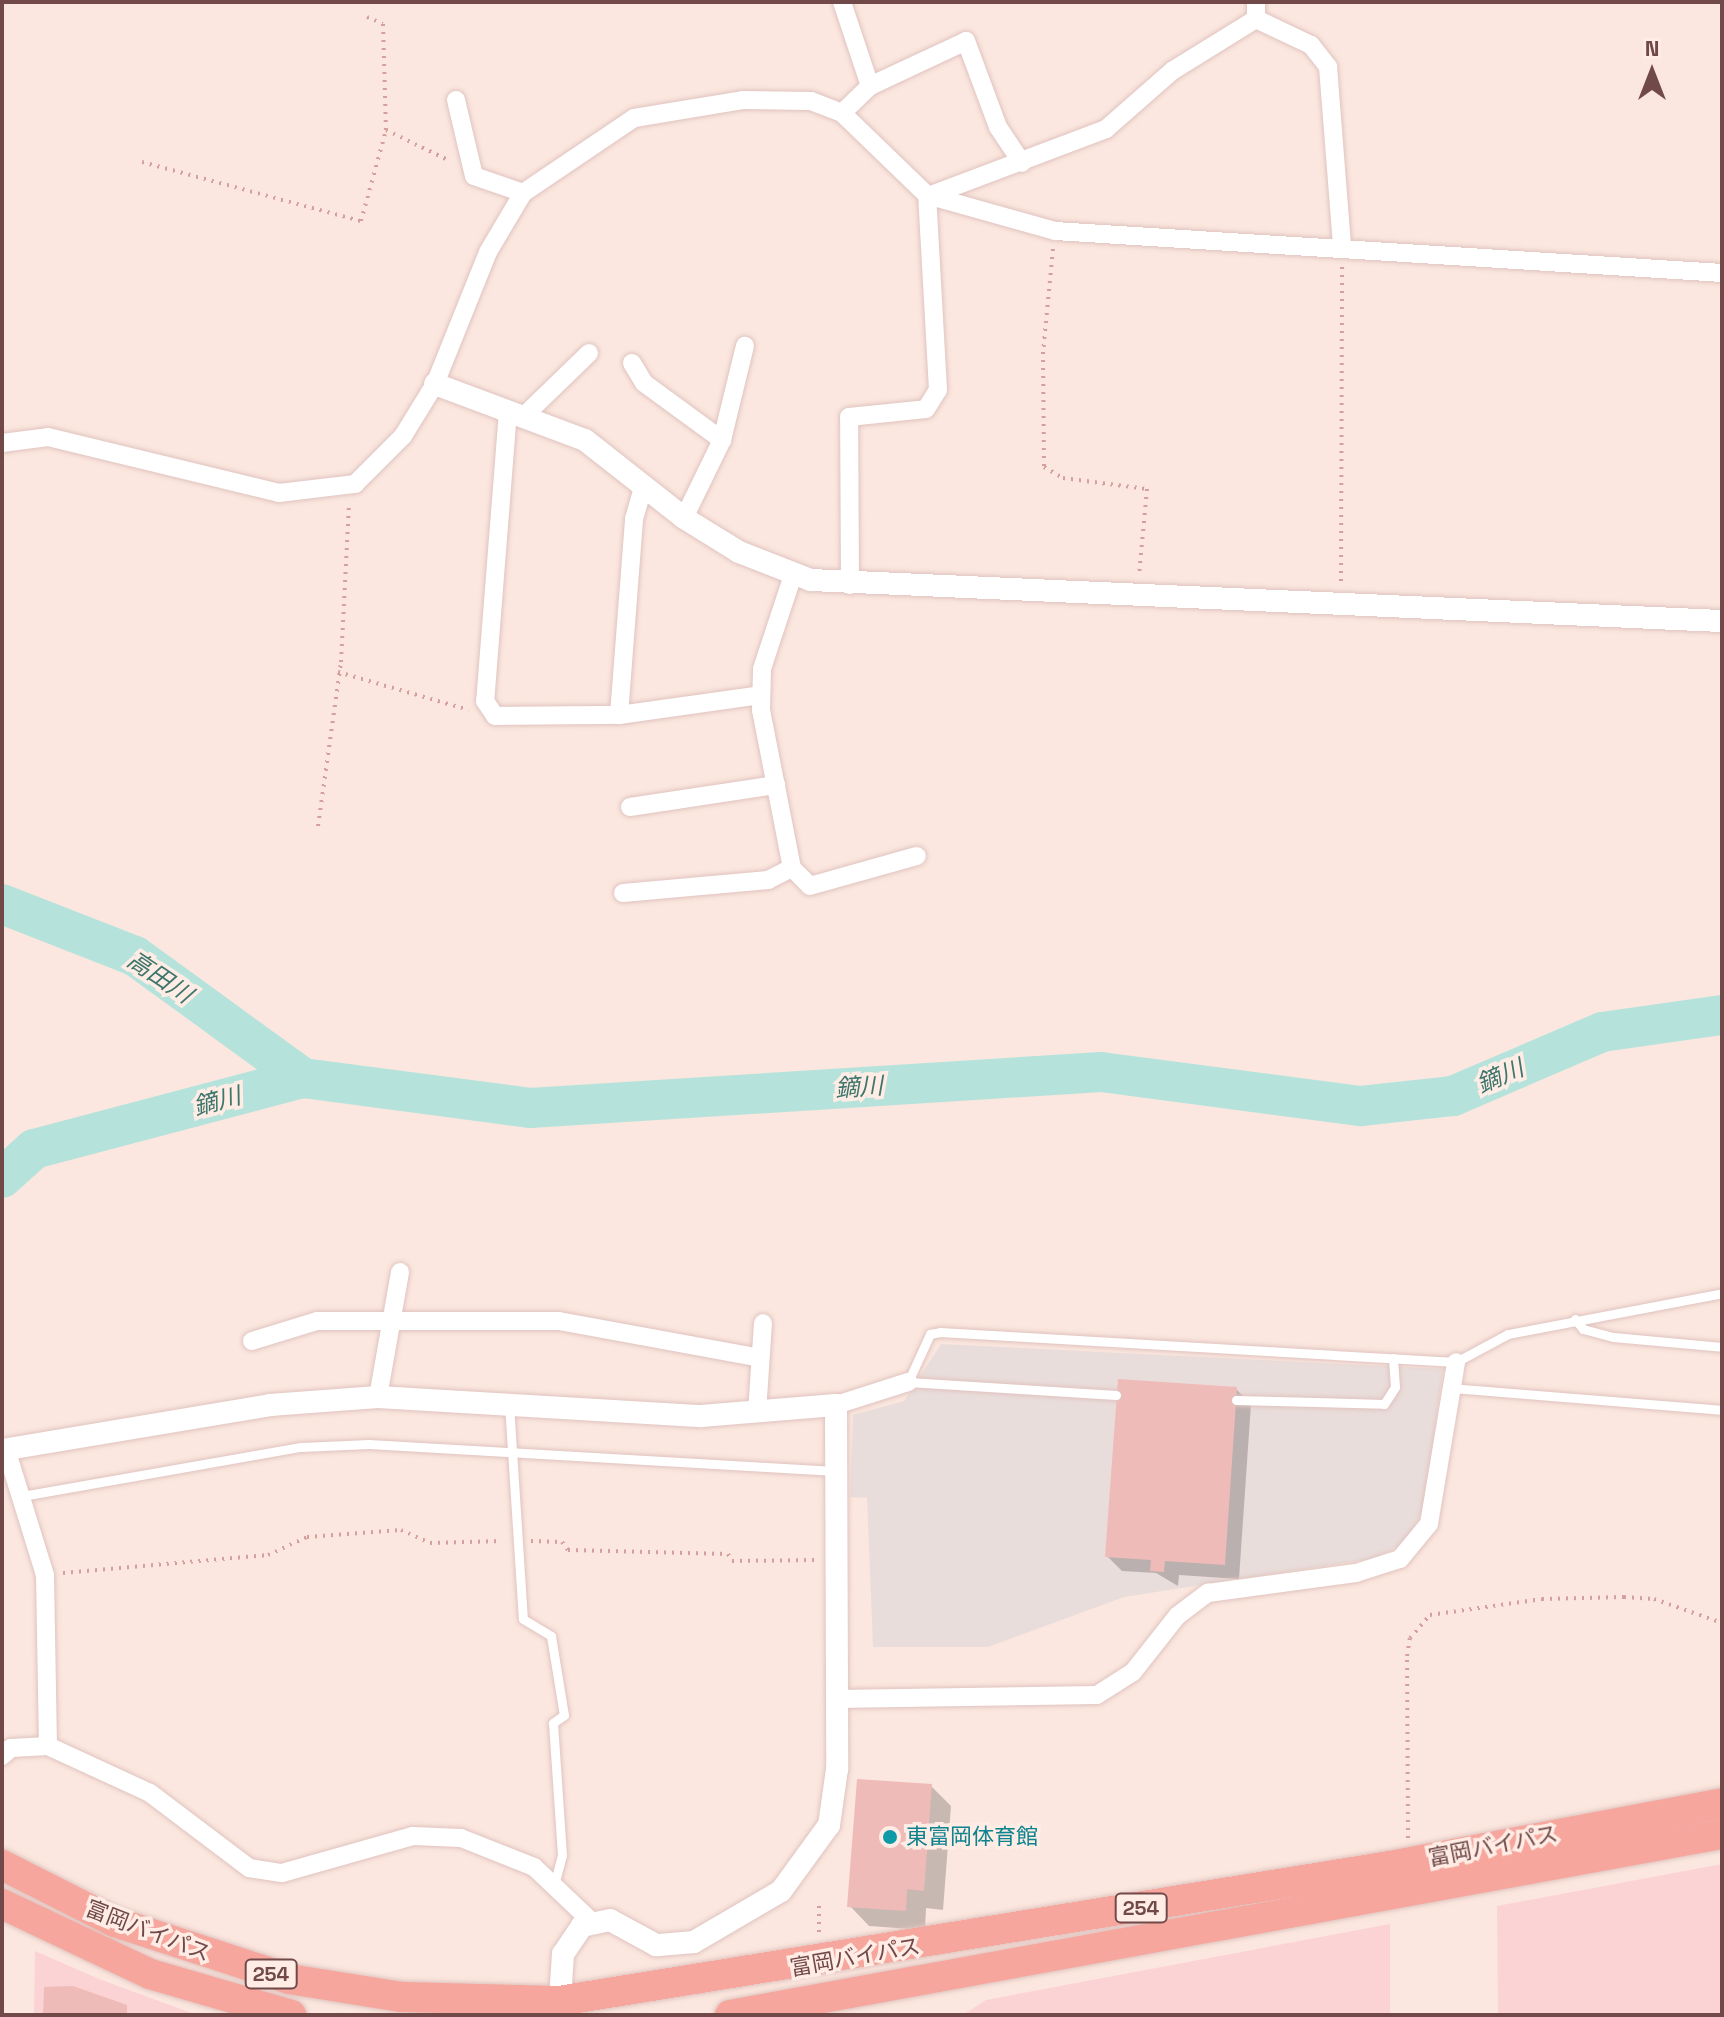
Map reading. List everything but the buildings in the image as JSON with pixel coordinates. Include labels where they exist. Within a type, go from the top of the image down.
[{"type":"highway","name":"富岡バイパス","points":[[2,1865],[115,1922],[289,1979],[401,1997],[559,2008],[1412,1862],[1722,1803]]},
{"type":"highway","name":"富岡バイパス","points":[[730,2015],[1722,1834]]},
{"type":"highway","name":"富岡バイパス","points":[[2,1904],[150,1974],[291,2015]]},
{"type":"street","points":[[842,2],[870,86]]},
{"type":"street","points":[[927,195],[1022,163],[1106,129],[1172,71],[1256,10],[1311,45],[1328,67],[1342,244]]},
{"type":"street","points":[[842,113],[870,86],[966,41],[998,127],[1022,163]]},
{"type":"street","points":[[456,100],[474,176],[523,193]]},
{"type":"street","points":[[2,443],[48,437],[279,493],[350,485],[403,436],[435,384],[488,252],[523,193],[634,118],[743,100],[811,101],[842,113],[927,195],[1055,231],[1342,244],[1722,273]]},
{"type":"street","points":[[850,585],[849,417],[926,409],[938,390],[927,195]]},
{"type":"street","points":[[684,518],[722,440],[745,346]]},
{"type":"street","points":[[589,353],[516,414],[485,701],[495,716],[619,715],[761,695]]},
{"type":"street","points":[[632,363],[644,383],[722,440]]},
{"type":"street","points":[[435,384],[585,440],[684,518],[793,575],[850,585],[1722,621]]},
{"type":"street","points":[[619,715],[634,519],[644,485]]},
{"type":"street","points":[[793,575],[762,669],[761,695],[792,868],[810,886],[917,856]]},
{"type":"street","points":[[630,807],[776,785]]},
{"type":"street","points":[[623,893],[768,880],[792,868]]},
{"type":"street","points":[[378,1397],[400,1272]]},
{"type":"street","points":[[252,1341],[317,1321],[559,1321],[760,1358]]},
{"type":"street","points":[[757,1413],[763,1323]]},
{"type":"street","points":[[836,1699],[1097,1695],[1133,1672],[1177,1616],[1208,1593],[1356,1573],[1400,1559],[1429,1524],[1456,1362]]},
{"type":"street","points":[[48,1746],[45,1575],[22,1496],[4,1450],[270,1405],[378,1397],[757,1413],[836,1405],[908,1382]]},
{"type":"street","points":[[559,2008],[565,1947],[591,1921],[610,1920],[656,1945],[677,1947],[731,1924],[781,1891],[810,1859],[832,1815],[836,1699],[833,1560],[836,1405]]},
{"type":"street","points":[[2,1756],[48,1746],[150,1793],[249,1868],[282,1873],[413,1836],[461,1838],[555,1882],[591,1921]]},
{"type":"lane","points":[[1116,1395],[908,1382],[930,1334],[940,1332],[1456,1362],[1508,1334],[1722,1293]]},
{"type":"lane","points":[[1575,1319],[1583,1329],[1613,1337],[1722,1347]]},
{"type":"lane","points":[[1236,1400],[1384,1404],[1395,1387],[1393,1358]]},
{"type":"lane","points":[[1451,1388],[1722,1410]]},
{"type":"lane","points":[[509,1404],[513,1541],[523,1619],[551,1636],[564,1715],[553,1723],[562,1855],[555,1882]]},
{"type":"lane","points":[[22,1496],[301,1447],[511,1453],[835,1471]]},
{"type":"path","points":[[142,162],[361,221],[386,130],[383,24],[367,17]]},
{"type":"path","points":[[386,130],[474,176]]},
{"type":"path","points":[[1055,231],[1043,352],[1044,467],[1063,478],[1147,489],[1137,598]]},
{"type":"path","points":[[1341,606],[1342,244]]},
{"type":"path","points":[[318,826],[338,672],[350,485]]},
{"type":"path","points":[[338,672],[495,716]]},
{"type":"path","points":[[45,1575],[268,1555],[307,1537],[401,1530],[430,1543],[513,1541],[728,1554],[732,1561],[833,1560]]},
{"type":"path","points":[[1412,1862],[1407,1656],[1419,1623],[1444,1612],[1542,1599],[1624,1597],[1654,1599],[1722,1623]]},
{"type":"path","points":[[819,1901],[819,1935]]},
{"type":"shaded area","points":[[941,1344],[1443,1369],[1424,1509],[1405,1542],[1376,1558],[1124,1597],[988,1647],[873,1647],[867,1498],[850,1497],[853,1415],[904,1401]]},
{"type":"shaded area","points":[[1722,1864],[1722,2015],[1498,2015],[1497,1906]]},
{"type":"shaded area","points":[[1390,1924],[1390,2015],[963,2015],[986,2000]]},
{"type":"shaded area","points":[[35,1951],[99,1979],[197,2015],[34,2015]]},
{"type":"waterway","name":"高田川","points":[[2,904],[135,956],[303,1078]]},
{"type":"waterway","name":"鏑川","points":[[2,1178],[34,1149],[303,1078],[530,1108],[1101,1072],[1361,1106],[1453,1096],[1602,1032],[1722,1015]]},
{"type":"place","name":"東富岡体育館","points":[[890,1837]]}]
